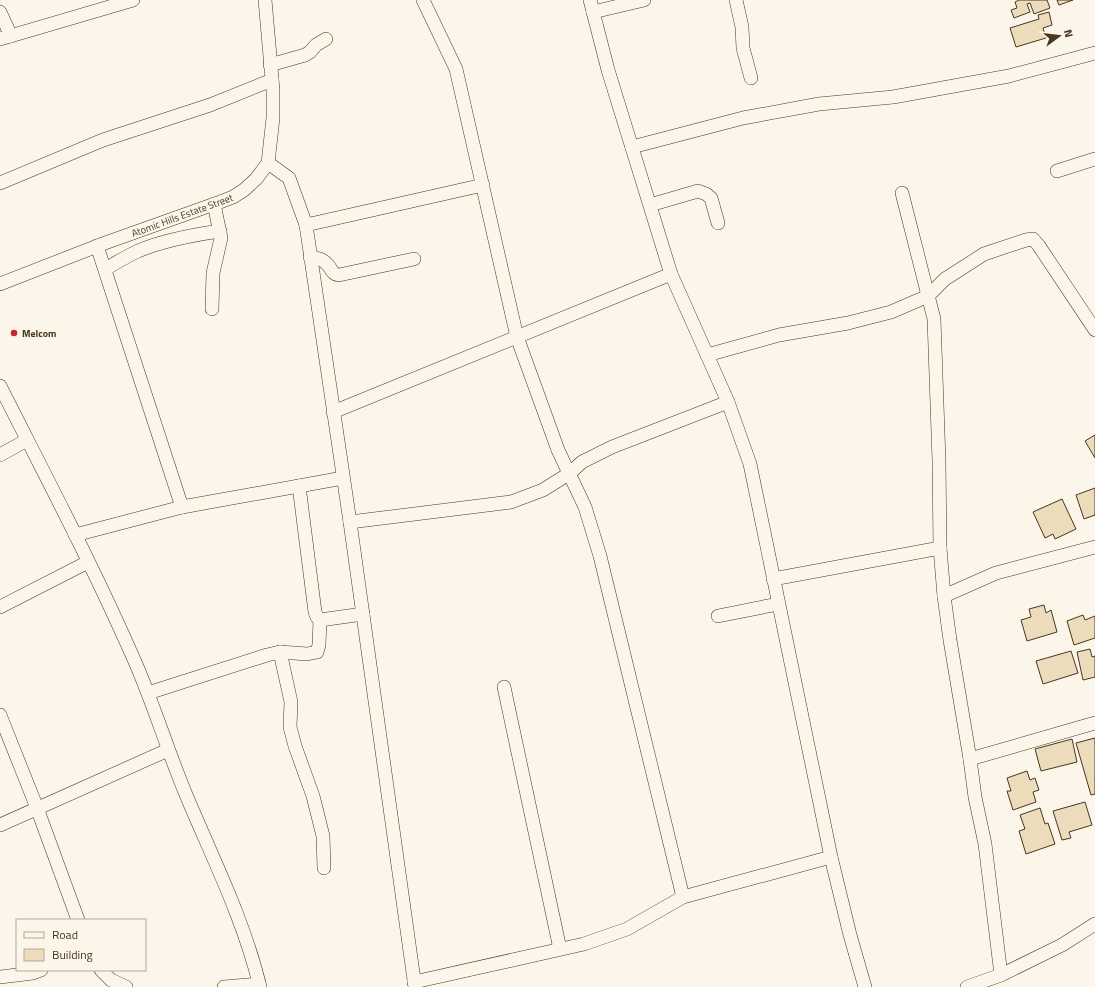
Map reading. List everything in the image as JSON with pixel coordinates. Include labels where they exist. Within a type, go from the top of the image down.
[{"type":"street","points":[[0,12],[5,38],[133,0]]},
{"type":"street","points":[[264,0],[272,80],[273,118],[268,163],[289,178],[306,224],[350,522],[415,985],[584,944],[627,929],[683,897],[831,857]]},
{"type":"street","points":[[423,0],[456,69],[517,337],[558,450],[570,473],[584,507],[600,556],[683,897]]},
{"type":"street","points":[[644,0],[592,6],[608,70],[671,274],[728,402],[750,464],[831,857],[850,935],[866,987]]},
{"type":"street","points":[[736,0],[742,27],[743,48],[751,78]]},
{"type":"street","points":[[270,65],[305,55],[316,45],[326,39]]},
{"type":"street","points":[[632,147],[743,118],[818,104],[893,96],[1009,76],[1095,53]]},
{"type":"street","points":[[0,183],[103,140],[210,105],[272,80]]},
{"type":"street","points":[[1057,171],[1095,159]]},
{"type":"street","name":"Atomic Hills Estate Street","points":[[0,284],[97,246],[233,197],[244,190],[256,179],[268,163]]},
{"type":"street","points":[[306,224],[483,185]]},
{"type":"street","points":[[650,205],[698,191],[711,198],[718,223]]},
{"type":"street","points":[[902,193],[934,319],[939,461],[940,548],[944,596],[975,797],[986,852],[1001,975]]},
{"type":"street","points":[[212,309],[213,273],[221,238],[214,204]]},
{"type":"street","points":[[105,269],[137,252],[158,244],[188,236],[220,231]]},
{"type":"street","points":[[707,355],[779,334],[848,323],[890,312],[928,296],[945,279],[984,254],[1033,239],[1095,330]]},
{"type":"street","points":[[97,246],[182,507]]},
{"type":"street","points":[[310,257],[321,259],[327,264],[332,273],[339,275],[414,259]]},
{"type":"street","points":[[333,412],[671,274]]},
{"type":"street","points":[[0,386],[75,535],[133,656],[168,750],[228,889],[249,946],[260,986],[224,987]]},
{"type":"street","points":[[350,522],[511,502],[543,490],[570,473],[582,462],[612,448],[728,402]]},
{"type":"street","points":[[0,456],[27,440]]},
{"type":"street","points":[[75,535],[182,507],[343,478]]},
{"type":"street","points":[[148,693],[267,655],[280,652],[307,654],[317,652],[319,644],[320,620],[315,612],[299,486]]},
{"type":"street","points":[[944,596],[996,573],[1095,547]]},
{"type":"street","points":[[773,579],[940,548]]},
{"type":"street","points":[[0,607],[88,562]]},
{"type":"street","points":[[718,616],[778,604]]},
{"type":"street","points":[[320,620],[363,614]]},
{"type":"street","points":[[280,652],[291,702],[290,727],[295,746],[313,796],[323,836],[324,868]]},
{"type":"street","points":[[504,687],[560,949]]},
{"type":"street","points":[[0,715],[37,808],[78,919]]},
{"type":"street","points":[[970,759],[1095,723]]},
{"type":"street","points":[[0,825],[168,750]]},
{"type":"street","points":[[967,987],[1001,975],[1062,945],[1095,924]]},
{"type":"street","points":[[0,977],[37,971]]},
{"type":"street","points":[[102,971],[111,980],[126,987]]},
{"type":"building","points":[[1019,0],[1047,0],[1050,8],[1034,14],[1030,3],[1027,4],[1030,12],[1014,18],[1011,10],[1017,8],[1015,2]]},
{"type":"building","points":[[1057,0],[1073,0],[1059,5]]},
{"type":"building","points":[[1049,12],[1052,25],[1043,28],[1046,38],[1016,47],[1010,28],[1039,19],[1038,15]]},
{"type":"building","points":[[1095,435],[1095,458],[1085,441]]},
{"type":"building","points":[[1095,488],[1095,515],[1084,519],[1076,495]]},
{"type":"building","points":[[1062,499],[1076,529],[1055,539],[1053,534],[1045,538],[1033,512]]},
{"type":"building","points":[[1044,605],[1046,613],[1051,610],[1057,632],[1027,641],[1021,620],[1031,617],[1029,609]]},
{"type":"building","points":[[1083,615],[1085,620],[1095,616],[1095,638],[1074,645],[1067,621]]},
{"type":"building","points":[[1090,649],[1092,657],[1095,656],[1095,677],[1083,680],[1077,652]]},
{"type":"building","points":[[1071,651],[1078,673],[1043,684],[1036,661]]},
{"type":"building","points":[[1095,738],[1095,794],[1091,795],[1076,743]]},
{"type":"building","points":[[1072,739],[1077,762],[1041,771],[1035,749]]},
{"type":"building","points":[[1027,771],[1030,780],[1035,778],[1039,790],[1033,792],[1036,802],[1013,810],[1007,791],[1011,791],[1007,778]]},
{"type":"building","points":[[1085,802],[1092,825],[1069,832],[1071,838],[1062,840],[1053,811]]},
{"type":"building","points":[[1040,808],[1045,824],[1048,823],[1055,844],[1026,854],[1019,831],[1025,829],[1020,815]]},
{"type":"place","name":"Melcom","points":[[14,333]]}]
